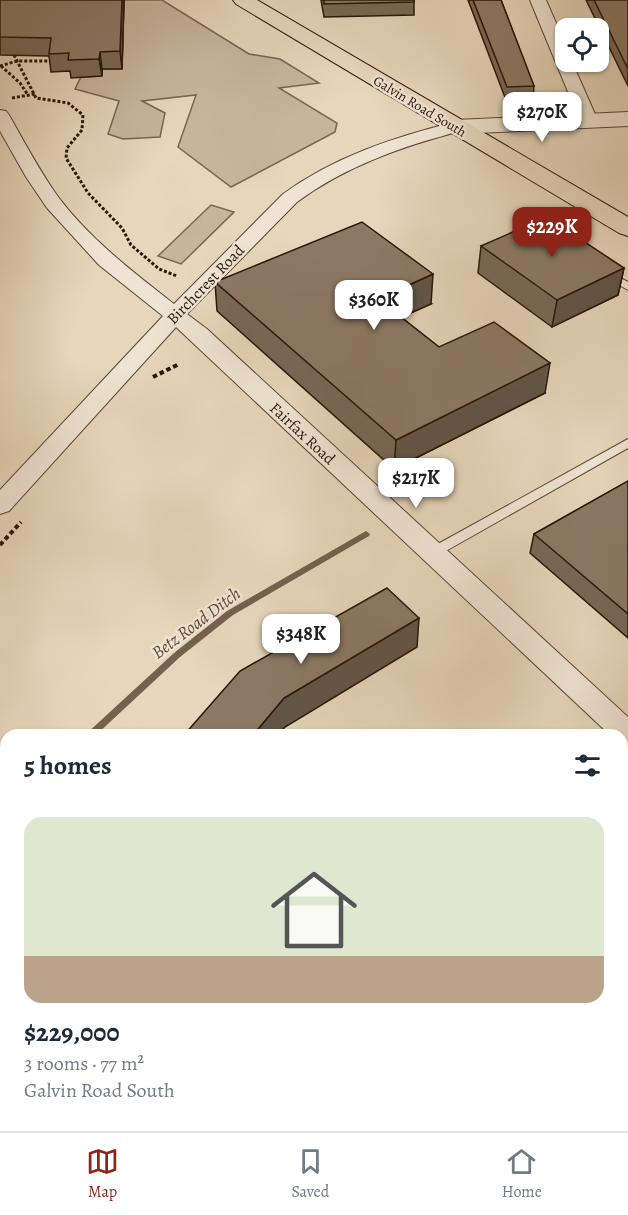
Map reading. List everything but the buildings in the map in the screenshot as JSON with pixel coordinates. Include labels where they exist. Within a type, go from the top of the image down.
[{"type":"main road","name":"Galvin Road South","points":[[244,0],[628,228]]},
{"type":"street","points":[[538,0],[589,121]]},
{"type":"street","name":"Fairfax Road","points":[[5,107],[35,177],[54,204],[106,261],[176,315],[623,729]]},
{"type":"street","points":[[455,127],[628,119]]},
{"type":"street","name":"Birchcrest Road","points":[[0,505],[176,315],[273,213],[295,194],[326,176],[392,147],[425,134],[455,127]]},
{"type":"lane","points":[[600,270],[628,287]]},
{"type":"lane","points":[[432,553],[628,442]]},
{"type":"path","points":[[14,55],[36,98],[57,99],[76,106],[82,115],[82,130],[67,148],[66,158],[88,193],[122,228],[130,244],[159,269],[177,276]]},
{"type":"path","points":[[0,66],[17,62],[53,61]]},
{"type":"path","points":[[0,66],[20,83],[28,95]]},
{"type":"path","points":[[5,107],[28,95],[35,94]]},
{"type":"path","points":[[148,383],[156,374],[179,364]]},
{"type":"path","points":[[0,545],[23,519]]},
{"type":"shaded area","points":[[124,0],[162,0],[249,54],[280,59],[319,83],[279,88],[337,123],[335,132],[231,187],[178,147],[196,95],[142,101],[165,113],[160,137],[123,139],[108,134],[119,101],[75,89],[81,77],[101,76],[102,69],[122,69]]},
{"type":"shaded area","points":[[211,205],[234,212],[181,264],[158,256]]},
{"type":"waterway","name":"Betz Road Ditch","points":[[97,729],[177,655],[230,613],[366,534]]}]
